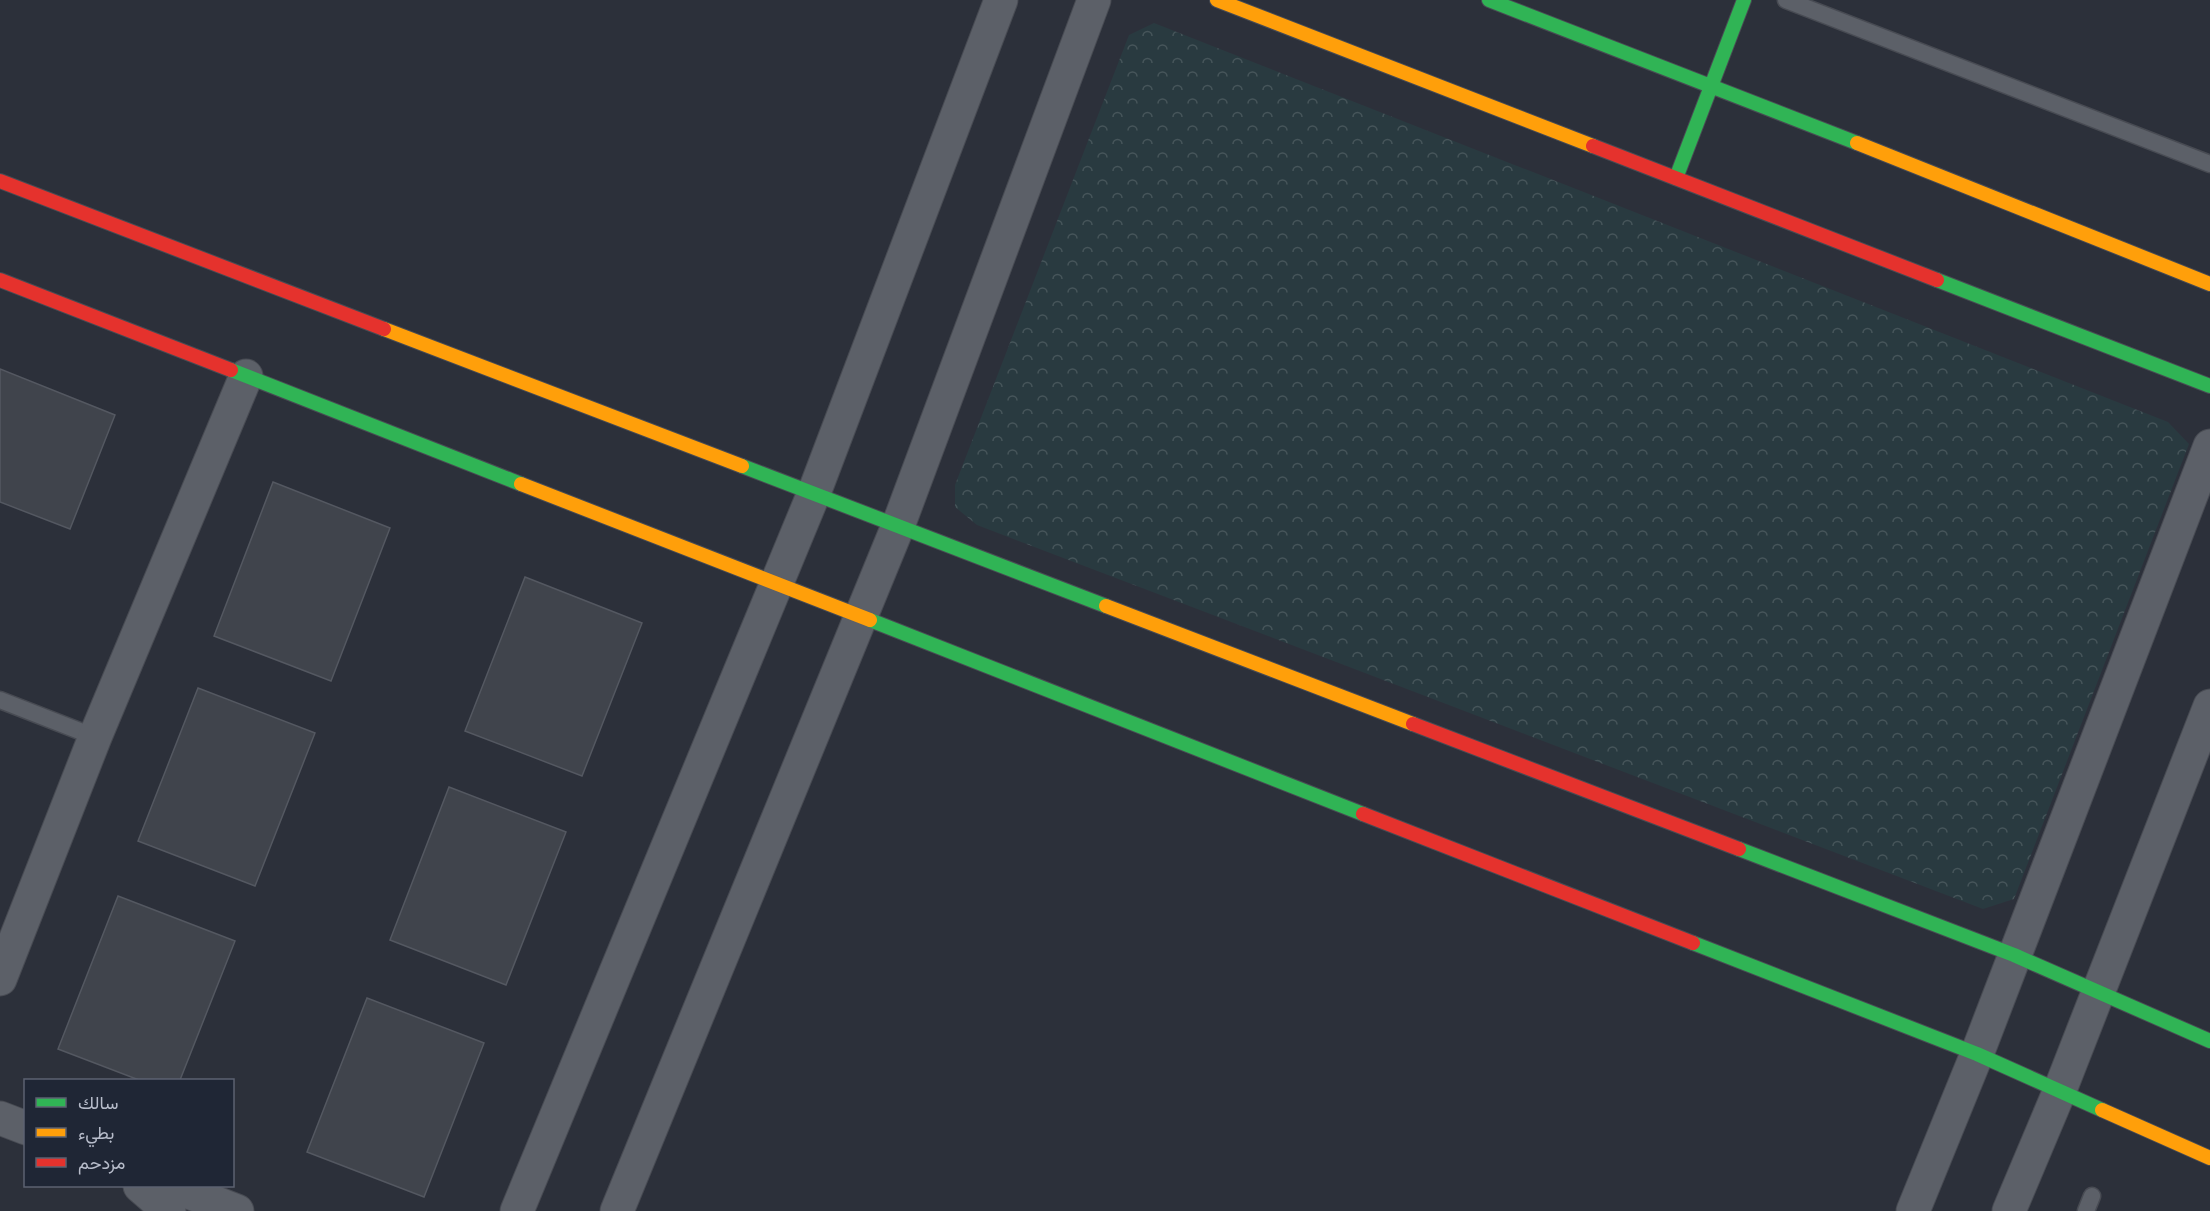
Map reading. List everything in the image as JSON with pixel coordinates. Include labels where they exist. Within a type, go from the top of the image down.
[{"type":"street","points":[[517,1211],[814,493],[1001,0]]},
{"type":"street","points":[[617,1211],[858,616],[898,526],[1094,0]]},
{"type":"street","points":[[1217,0],[2210,386]]},
{"type":"street","points":[[1489,0],[1712,85],[2210,284]]},
{"type":"street","points":[[1676,178],[1744,0]]},
{"type":"street","points":[[0,181],[2014,955],[2210,1041]]},
{"type":"street","points":[[0,280],[1977,1054],[2210,1158]]},
{"type":"street","points":[[0,980],[95,737],[246,376]]},
{"type":"street","points":[[1913,1211],[1977,1054],[2210,446]]},
{"type":"street","points":[[2009,1211],[2060,1090],[2210,706]]},
{"type":"street","points":[[0,1118],[24,1127]]},
{"type":"street","points":[[137,1187],[157,1211]]},
{"type":"street","points":[[142,1187],[169,1211]]},
{"type":"street","points":[[179,1187],[237,1211]]},
{"type":"lane","points":[[1786,0],[2210,164]]},
{"type":"lane","points":[[0,699],[95,737]]},
{"type":"green space","points":[[1154,23],[2168,422],[2189,444],[2014,899],[1983,909],[977,525],[955,507],[955,485],[1129,35]]},
{"type":"building","points":[[0,369],[115,415],[70,529],[0,502]]},
{"type":"building","points":[[273,482],[390,528],[331,681],[214,636]]},
{"type":"building","points":[[525,577],[642,623],[582,776],[465,731]]},
{"type":"building","points":[[198,688],[315,733],[255,886],[138,841]]},
{"type":"building","points":[[449,787],[566,832],[506,985],[390,940]]},
{"type":"building","points":[[118,896],[235,941],[180,1079],[136,1079],[58,1049]]},
{"type":"building","points":[[367,998],[484,1043],[424,1197],[307,1152]]},
{"type":"traffic: fast","points":[[1489,0],[1857,143]]},
{"type":"traffic: fast","points":[[1676,178],[1744,0]]},
{"type":"traffic: fast","points":[[1937,280],[2210,386]]},
{"type":"traffic: fast","points":[[231,370],[521,484]]},
{"type":"traffic: fast","points":[[742,466],[1106,606]]},
{"type":"traffic: fast","points":[[870,620],[1363,814]]},
{"type":"traffic: fast","points":[[1739,849],[2014,955],[2210,1041]]},
{"type":"traffic: fast","points":[[1693,943],[1977,1054],[2102,1110]]},
{"type":"traffic: slow","points":[[1217,0],[1593,146]]},
{"type":"traffic: slow","points":[[1857,143],[2210,284]]},
{"type":"traffic: slow","points":[[384,329],[742,466]]},
{"type":"traffic: slow","points":[[521,484],[870,620]]},
{"type":"traffic: slow","points":[[1106,606],[1413,724]]},
{"type":"traffic: slow","points":[[2102,1110],[2210,1158]]},
{"type":"traffic: jam","points":[[1593,146],[1937,280]]},
{"type":"traffic: jam","points":[[0,181],[384,329]]},
{"type":"traffic: jam","points":[[0,280],[231,370]]},
{"type":"traffic: jam","points":[[1413,724],[1739,849]]},
{"type":"traffic: jam","points":[[1363,814],[1693,943]]}]
